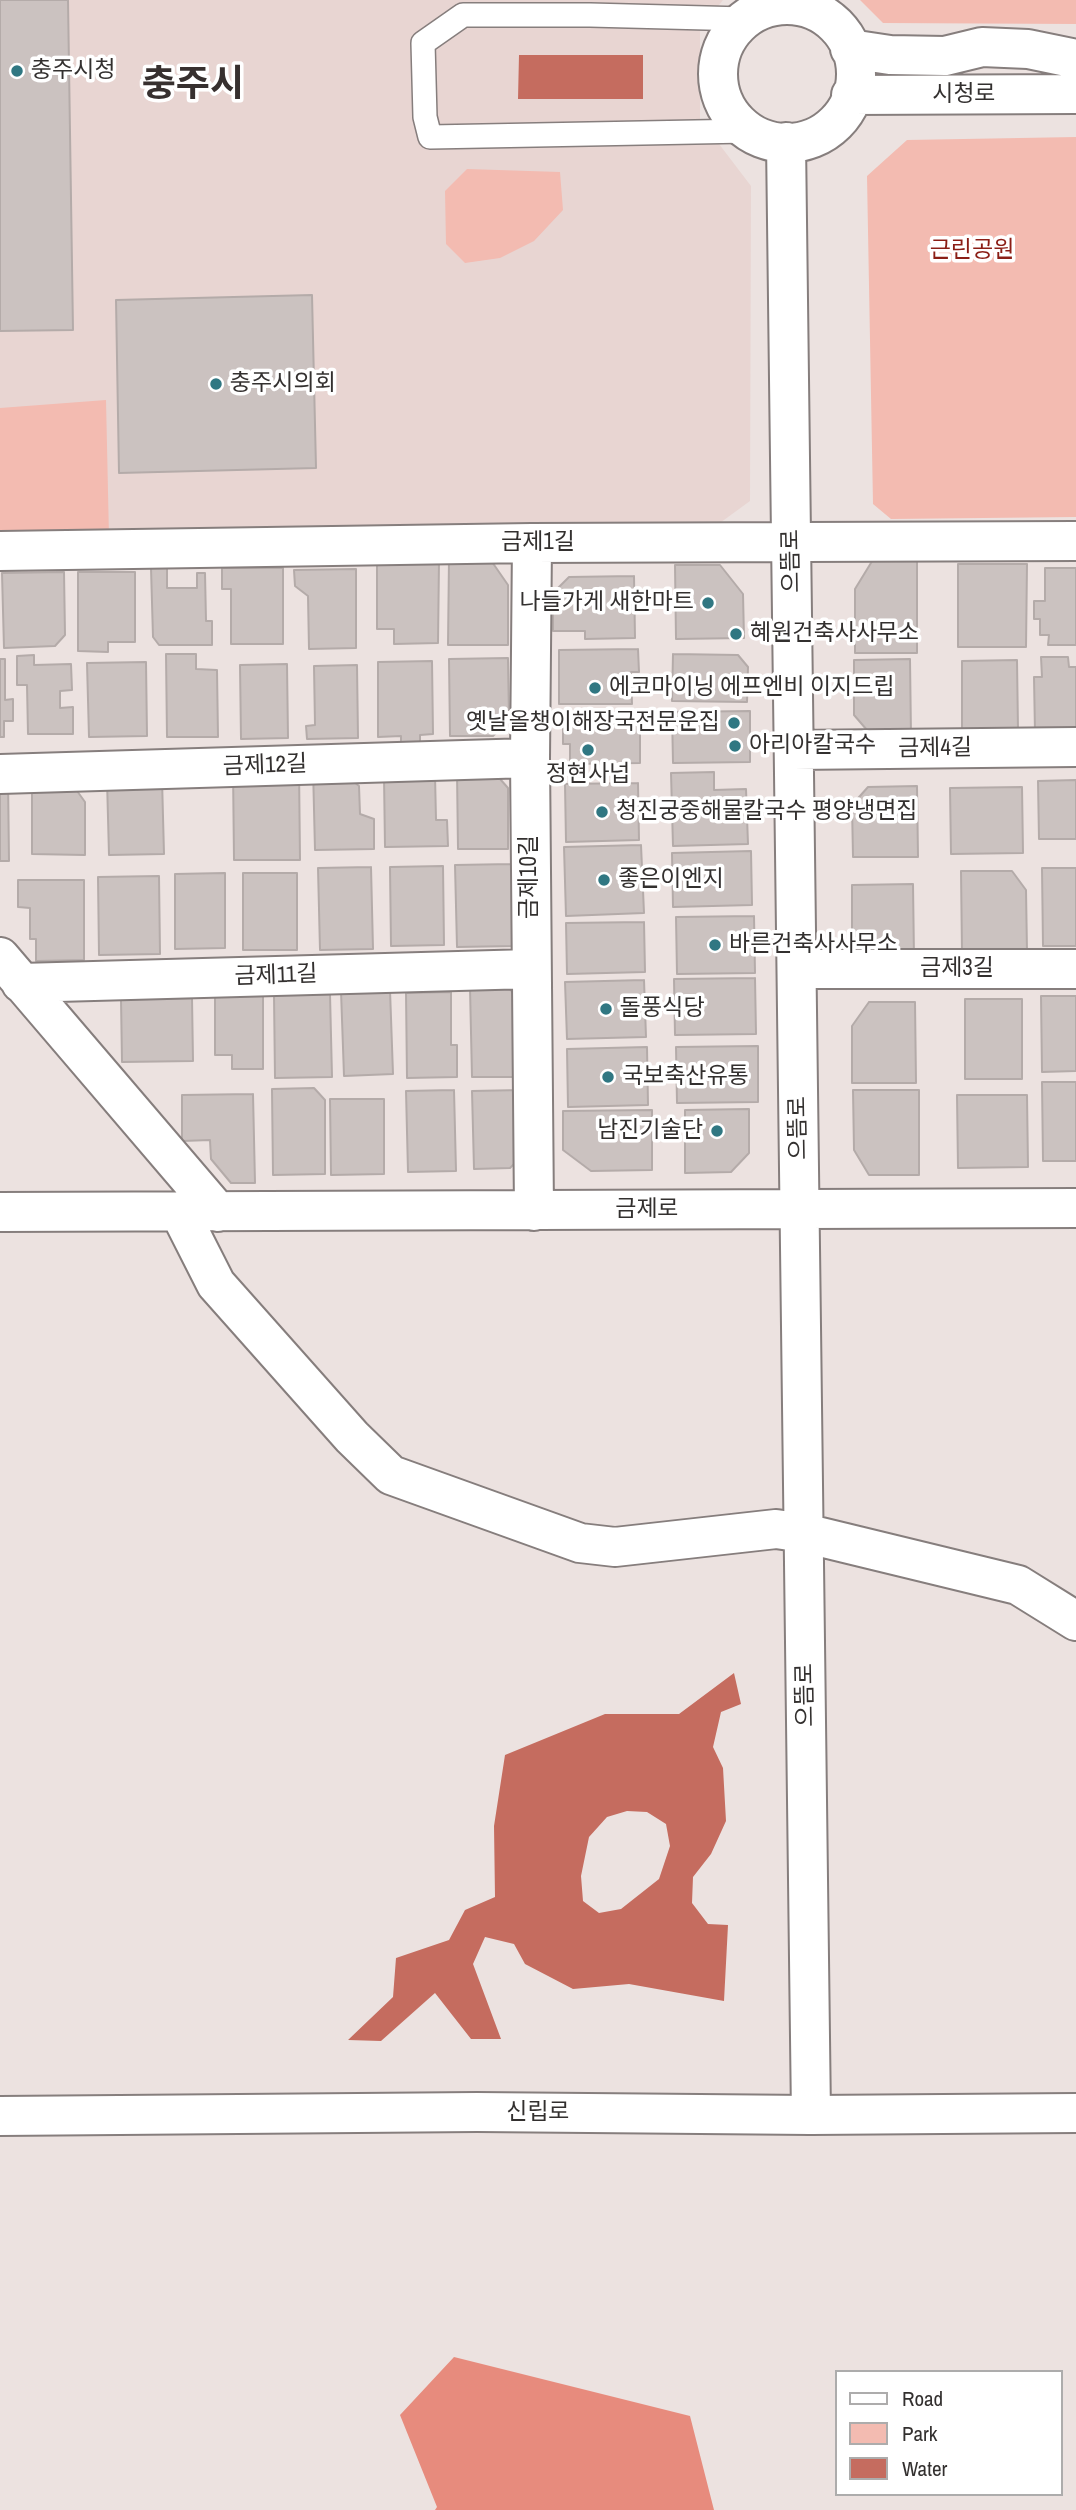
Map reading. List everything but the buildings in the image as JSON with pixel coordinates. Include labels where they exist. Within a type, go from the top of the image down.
[{"type":"street","points":[[788,2],[810,9],[830,20],[845,38],[855,59],[856,82],[849,104],[835,123],[817,137],[795,143],[774,142],[748,131],[723,102],[718,80],[720,57],[729,36],[745,19],[765,8],[788,2]]},
{"type":"street","points":[[850,49],[890,55],[945,56],[982,47],[1028,48],[1076,60]]},
{"type":"street","name":"시청로","points":[[851,95],[1076,94]]},
{"type":"street","name":"으뜸로","points":[[786,142],[811,2115]]},
{"type":"street","name":"금제1길","points":[[0,551],[532,542],[1076,541]]},
{"type":"street","name":"금제10길","points":[[532,542],[530,758],[534,1211]]},
{"type":"street","name":"금제4길","points":[[794,750],[1076,747]]},
{"type":"street","name":"금제12길","points":[[0,774],[530,758]]},
{"type":"street","name":"금제11길","points":[[11,970],[531,969]]},
{"type":"street","name":"금제3길","points":[[797,969],[1076,969]]},
{"type":"street","points":[[11,970],[218,1212]]},
{"type":"street","name":"금제로","points":[[0,1212],[1076,1208]]},
{"type":"street","points":[[180,1213],[216,1284],[352,1437],[391,1475],[580,1543],[615,1547],[776,1529],[804,1533],[1018,1584],[1076,1621]]},
{"type":"street","name":"신립로","points":[[0,2116],[464,2112],[811,2115],[1076,2113]]},
{"type":"lane","points":[[745,19],[463,15],[423,43],[425,117],[430,137],[748,131]]},
{"type":"shaded area","points":[[0,0],[723,0],[700,29],[700,119],[751,186],[750,501],[713,528],[0,533]]},
{"type":"shaded area","points":[[454,2357],[690,2416],[714,2510],[435,2510],[437,2507],[400,2415]]},
{"type":"green space","points":[[860,0],[1076,0],[1076,24],[883,23]]},
{"type":"green space","name":"근린공원","points":[[1076,137],[1076,517],[891,519],[873,504],[867,176],[907,140]]},
{"type":"green space","points":[[467,169],[560,172],[563,210],[534,241],[500,258],[465,263],[446,244],[445,191]]},
{"type":"green space","points":[[106,400],[109,537],[0,539],[0,408]]},
{"type":"water","points":[[519,55],[643,55],[643,99],[518,99]]},
{"type":"water","points":[[734,1673],[741,1704],[721,1712],[713,1747],[723,1768],[726,1821],[711,1854],[693,1877],[692,1903],[708,1924],[728,1925],[724,2001],[629,1984],[573,1989],[525,1964],[514,1944],[485,1937],[473,1964],[501,2039],[471,2039],[435,1993],[381,2041],[348,2040],[393,1997],[396,1958],[449,1940],[465,1910],[495,1897],[494,1826],[505,1755],[605,1714],[679,1714]],"holes":[[[627,1811],[647,1812],[666,1824],[670,1846],[659,1879],[621,1909],[599,1913],[583,1901],[581,1876],[589,1837],[607,1817]]]},
{"type":"place","name":"충주시청","points":[[17,71]]},
{"type":"place","name":"충주시의회","points":[[216,384]]},
{"type":"place","name":"나들가게 새한마트","points":[[708,603]]},
{"type":"place","name":"혜원건축사사무소","points":[[736,634]]},
{"type":"place","name":"에코마이닝 에프엔비 이지드립","points":[[595,688]]},
{"type":"place","name":"옛날올챙이해장국전문운집","points":[[734,723]]},
{"type":"place","name":"아리아칼국수","points":[[735,746]]},
{"type":"place","name":"정현사넙","points":[[588,750]]},
{"type":"place","name":"청진궁중해물칼국수 평양냉면집","points":[[602,812]]},
{"type":"place","name":"좋은이엔지","points":[[604,880]]},
{"type":"place","name":"바른건축사사무소","points":[[715,945]]},
{"type":"place","name":"돌풍식당","points":[[606,1009]]},
{"type":"place","name":"국보축산유통","points":[[608,1077]]},
{"type":"place","name":"남진기술단","points":[[717,1131]]},
{"type":"district","name":"충주시","points":[[193,86]]}]
